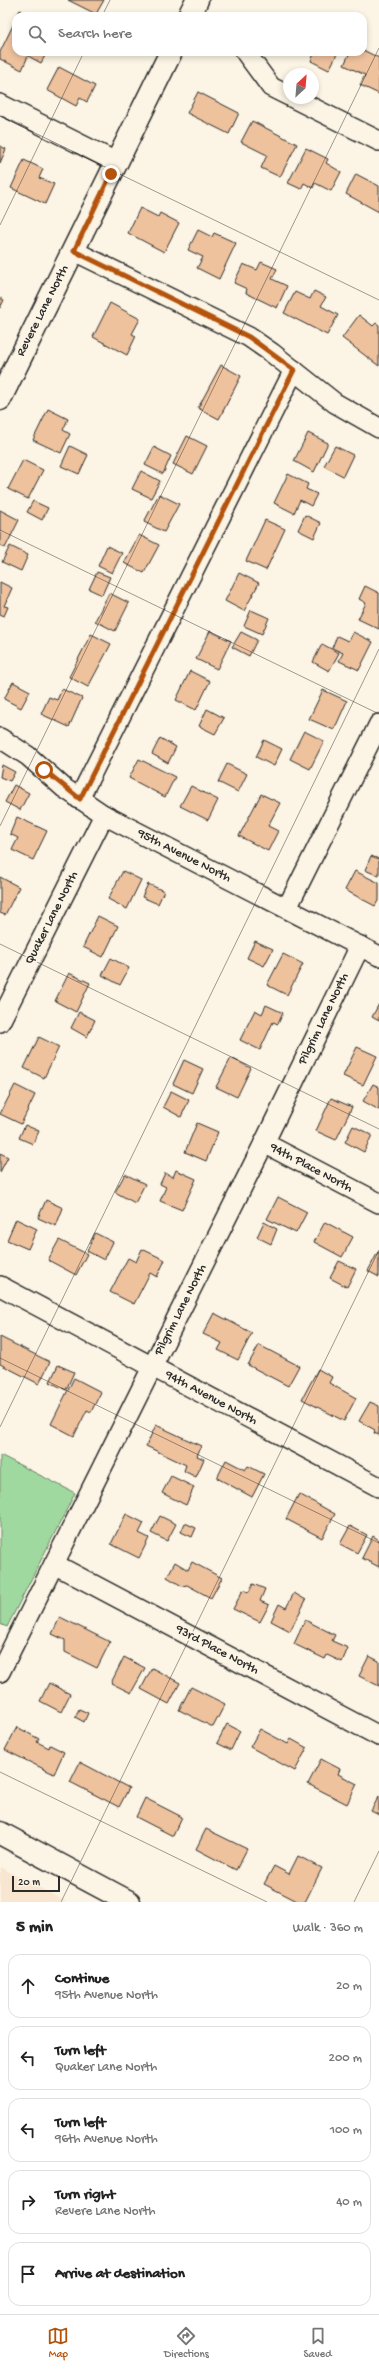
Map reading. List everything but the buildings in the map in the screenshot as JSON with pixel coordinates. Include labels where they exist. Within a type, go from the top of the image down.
[{"type":"street","points":[[191,12],[197,0]]},
{"type":"street","name":"Revere Lane North","points":[[0,399],[6,372],[74,251],[116,162],[169,56]]},
{"type":"street","points":[[248,56],[271,87],[283,93]]},
{"type":"street","points":[[0,104],[116,162]]},
{"type":"street","points":[[305,104],[379,141]]},
{"type":"street","points":[[74,251],[249,337],[336,403],[379,428]]},
{"type":"street","points":[[80,799],[294,370]]},
{"type":"street","points":[[287,908],[379,724]]},
{"type":"street","name":"95th Avenue North","points":[[0,738],[28,756],[80,799],[104,815],[379,956]]},
{"type":"street","name":"Quaker Lane North","points":[[0,1022],[104,815]]},
{"type":"street","name":"Pilgrim Lane North","points":[[0,1672],[264,1143],[360,946]]},
{"type":"street","name":"94th Place North","points":[[264,1143],[379,1203]]},
{"type":"street","name":"94th Avenue North","points":[[0,1286],[379,1487]]},
{"type":"street","name":"93rd Place North","points":[[54,1564],[379,1736]]},
{"type":"street","points":[[0,1833],[129,1902]]},
{"type":"shaded area","points":[[0,1867],[67,1902],[0,1902]]},
{"type":"green space","points":[[0,1455],[75,1493],[7,1627],[0,1624]]},
{"type":"route","points":[[44,770],[64,788],[80,799],[294,370],[249,337],[74,251],[111,174]]}]
